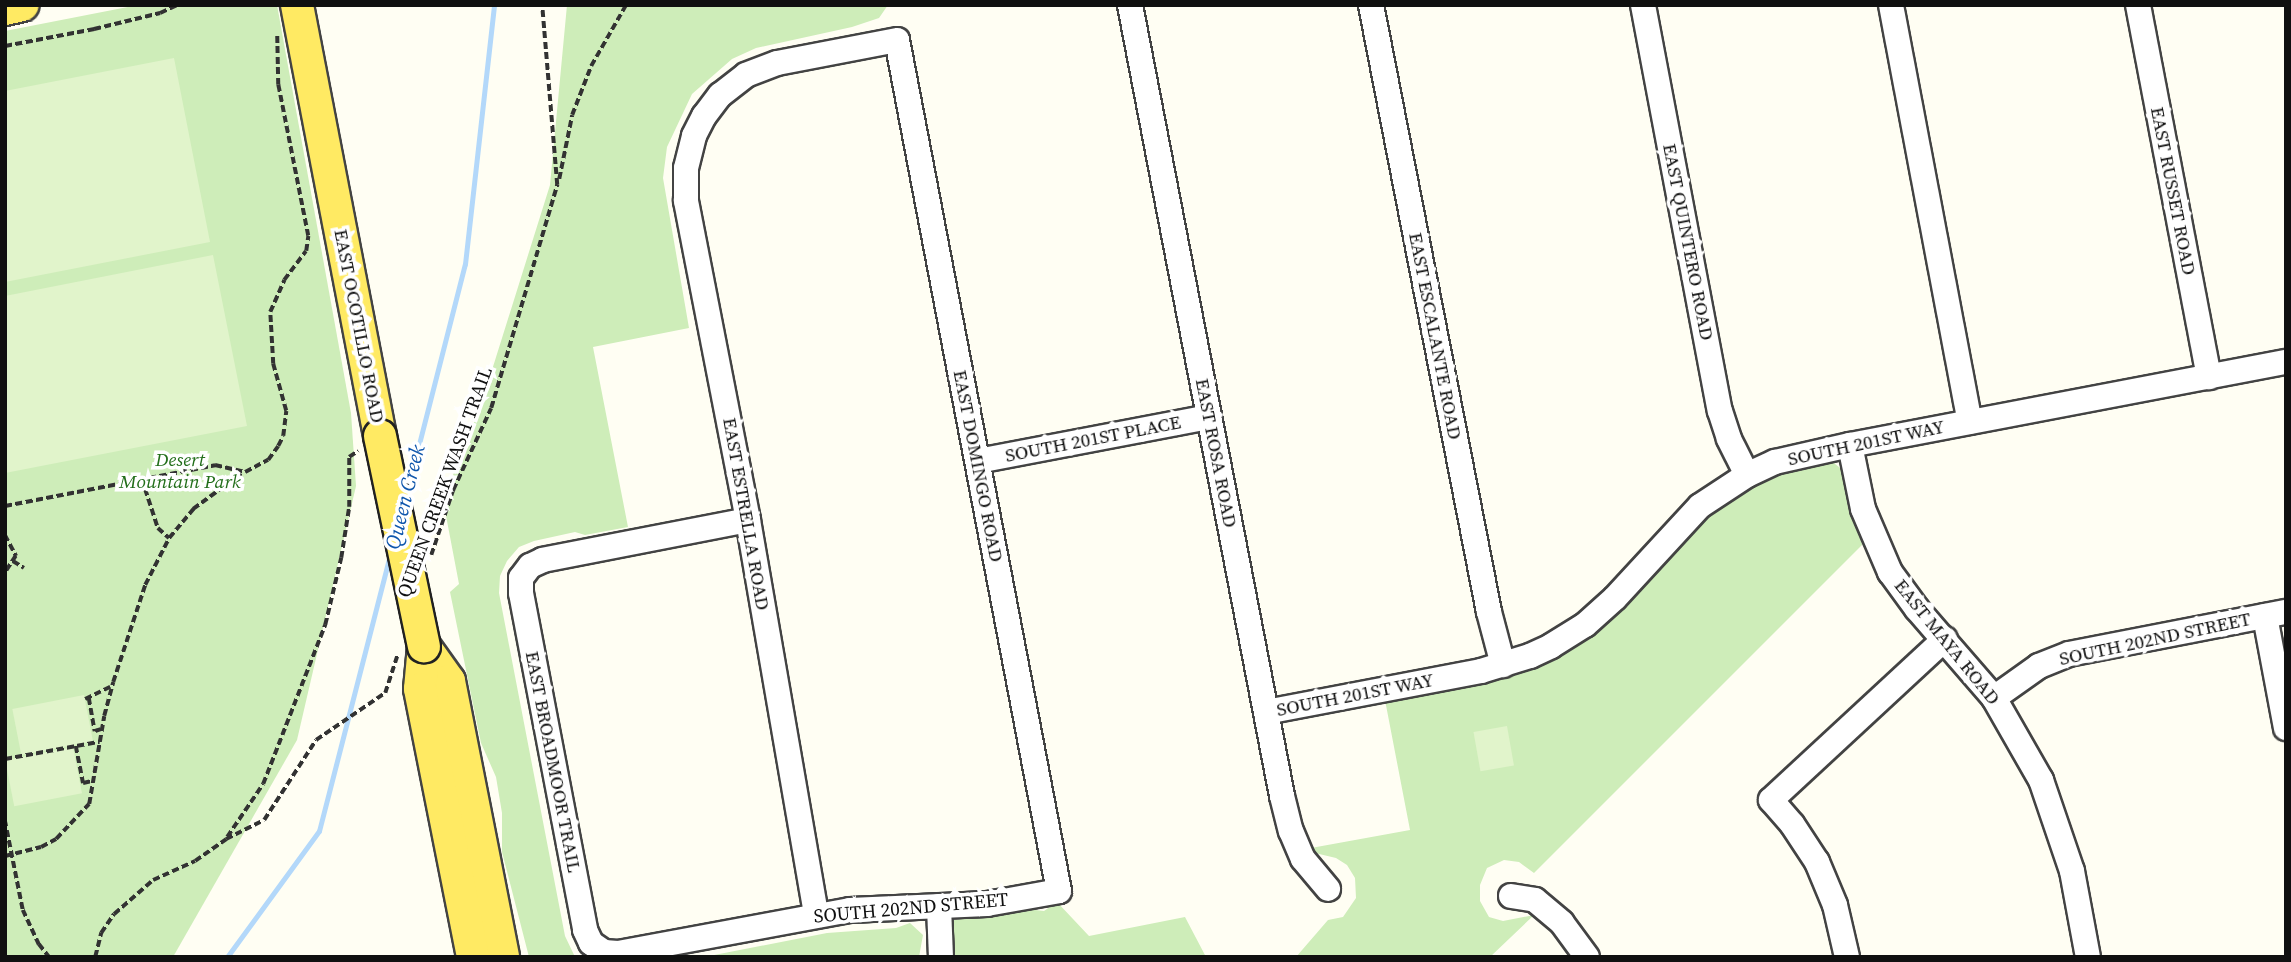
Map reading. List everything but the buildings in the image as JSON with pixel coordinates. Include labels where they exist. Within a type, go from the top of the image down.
[{"type":"main road","points":[[5,9],[23,5]]},
{"type":"main road","name":"EAST OCOTILLO ROAD","points":[[288,16],[380,436],[420,690],[473,957]]},
{"type":"main road","name":"EAST OCOTILLO ROAD","points":[[413,645],[449,681],[503,957]]},
{"type":"street","name":"EAST ROSA ROAD","points":[[1130,5],[1291,831],[1303,859],[1328,889]]},
{"type":"street","name":"EAST ESCALANTE ROAD","points":[[1371,5],[1489,612],[1503,665]]},
{"type":"street","name":"EAST QUINTERO ROAD","points":[[1643,5],[1720,411],[1729,439],[1747,475]]},
{"type":"street","points":[[1891,5],[1970,422]]},
{"type":"street","name":"EAST RUSSET ROAD","points":[[2138,5],[2209,377]]},
{"type":"street","name":"EAST ESTRELLA ROAD","points":[[817,915],[748,520],[687,201],[689,152],[704,116],[733,85],[761,68],[897,40]]},
{"type":"street","name":"EAST DOMINGO ROAD","points":[[897,40],[1059,891]]},
{"type":"street","name":"SOUTH 201ST WAY","points":[[1266,712],[1503,665],[1551,646],[1585,625],[1615,598],[1700,506],[1747,475],[1803,454],[2286,362]]},
{"type":"street","name":"SOUTH 201ST PLACE","points":[[978,461],[1209,417]]},
{"type":"street","name":"EAST MAYA ROAD","points":[[1850,445],[1863,509],[1879,551],[1903,591],[1994,698],[2027,751],[2053,809],[2072,871],[2088,957]]},
{"type":"street","name":"EAST BROADMOOR TRAIL","points":[[599,949],[585,930],[521,593],[521,578],[526,571],[543,560],[748,520]]},
{"type":"street","points":[[2275,614],[2286,728]]},
{"type":"street","name":"SOUTH 202ND STREET","points":[[1994,698],[2039,666],[2069,654],[2275,614]]},
{"type":"street","points":[[1847,957],[1835,905],[1822,873],[1806,843],[1771,800],[1945,639]]},
{"type":"street","name":"SOUTH 202ND STREET","points":[[599,949],[618,953],[850,909],[987,904],[1059,891]]},
{"type":"street","points":[[1511,896],[1535,900],[1562,923],[1587,957]]},
{"type":"street","points":[[939,906],[941,957]]},
{"type":"path","points":[[5,46],[94,29],[160,13],[177,5]]},
{"type":"path","name":"QUEEN CREEK WASH TRAIL","points":[[427,566],[453,490],[491,408],[557,185],[542,5]]},
{"type":"path","points":[[557,185],[572,115],[592,65],[626,5]]},
{"type":"path","points":[[5,856],[41,847],[68,829],[89,804],[101,729],[112,686],[145,585],[169,538],[200,503],[268,460],[283,436],[285,401],[273,364],[270,312],[284,281],[306,251],[308,236],[276,68],[288,16]]},
{"type":"path","points":[[226,838],[263,784],[325,625],[349,507],[349,457],[380,436]]},
{"type":"path","points":[[5,506],[215,465],[246,472]]},
{"type":"path","points":[[142,479],[158,528],[169,538]]},
{"type":"path","points":[[5,535],[16,555],[5,573]]},
{"type":"path","points":[[13,561],[24,568]]},
{"type":"path","points":[[95,957],[102,933],[114,914],[153,880],[195,861],[226,838],[264,820],[316,740],[384,694],[413,645]]},
{"type":"path","points":[[101,729],[95,731],[87,699],[112,686]]},
{"type":"path","points":[[5,759],[99,742]]},
{"type":"path","points":[[76,746],[83,783],[92,781]]},
{"type":"path","points":[[5,820],[23,910],[38,944],[49,957]]},
{"type":"green space","name":"Desert Mountain Park","points":[[138,5],[277,5],[351,413],[356,486],[297,740],[173,957],[5,957],[5,31]]},
{"type":"green space","points":[[567,5],[888,5],[879,18],[852,27],[756,48],[732,59],[692,94],[667,147],[663,178],[689,328],[593,347],[628,527],[585,535],[575,532],[534,541],[519,547],[507,561],[500,576],[499,593],[565,936],[575,957],[529,957],[502,852],[502,813],[496,777],[481,743],[450,592],[459,584],[443,500],[481,405],[550,185]]},
{"type":"green space","points":[[174,58],[210,242],[5,282],[5,91]]},
{"type":"green space","points":[[213,255],[247,426],[5,473],[5,296]]},
{"type":"green space","points":[[1830,460],[1844,471],[1865,542],[1534,873],[1519,862],[1504,860],[1487,868],[1480,885],[1480,901],[1489,917],[1503,921],[1534,915],[1490,957],[1296,957],[1328,920],[1343,917],[1356,898],[1355,878],[1347,865],[1336,858],[1315,853],[1311,848],[1410,830],[1385,700],[1547,660],[1716,507],[1752,485],[1786,471]]},
{"type":"green space","points":[[84,695],[93,741],[21,755],[12,709]]},
{"type":"green space","points":[[1507,726],[1514,765],[1480,771],[1474,732]]},
{"type":"green space","points":[[73,747],[82,793],[14,806],[5,760]]},
{"type":"green space","points":[[1057,902],[1089,936],[1185,917],[1206,957],[951,957],[953,920],[1026,909],[1044,911]]},
{"type":"green space","points":[[910,923],[923,935],[919,957],[704,957],[827,933],[896,928]]},
{"type":"waterway","name":"Queen Creek","points":[[406,495],[465,264],[494,5]]},
{"type":"waterway","name":"Queen Creek","points":[[227,957],[319,831],[391,551]]}]
